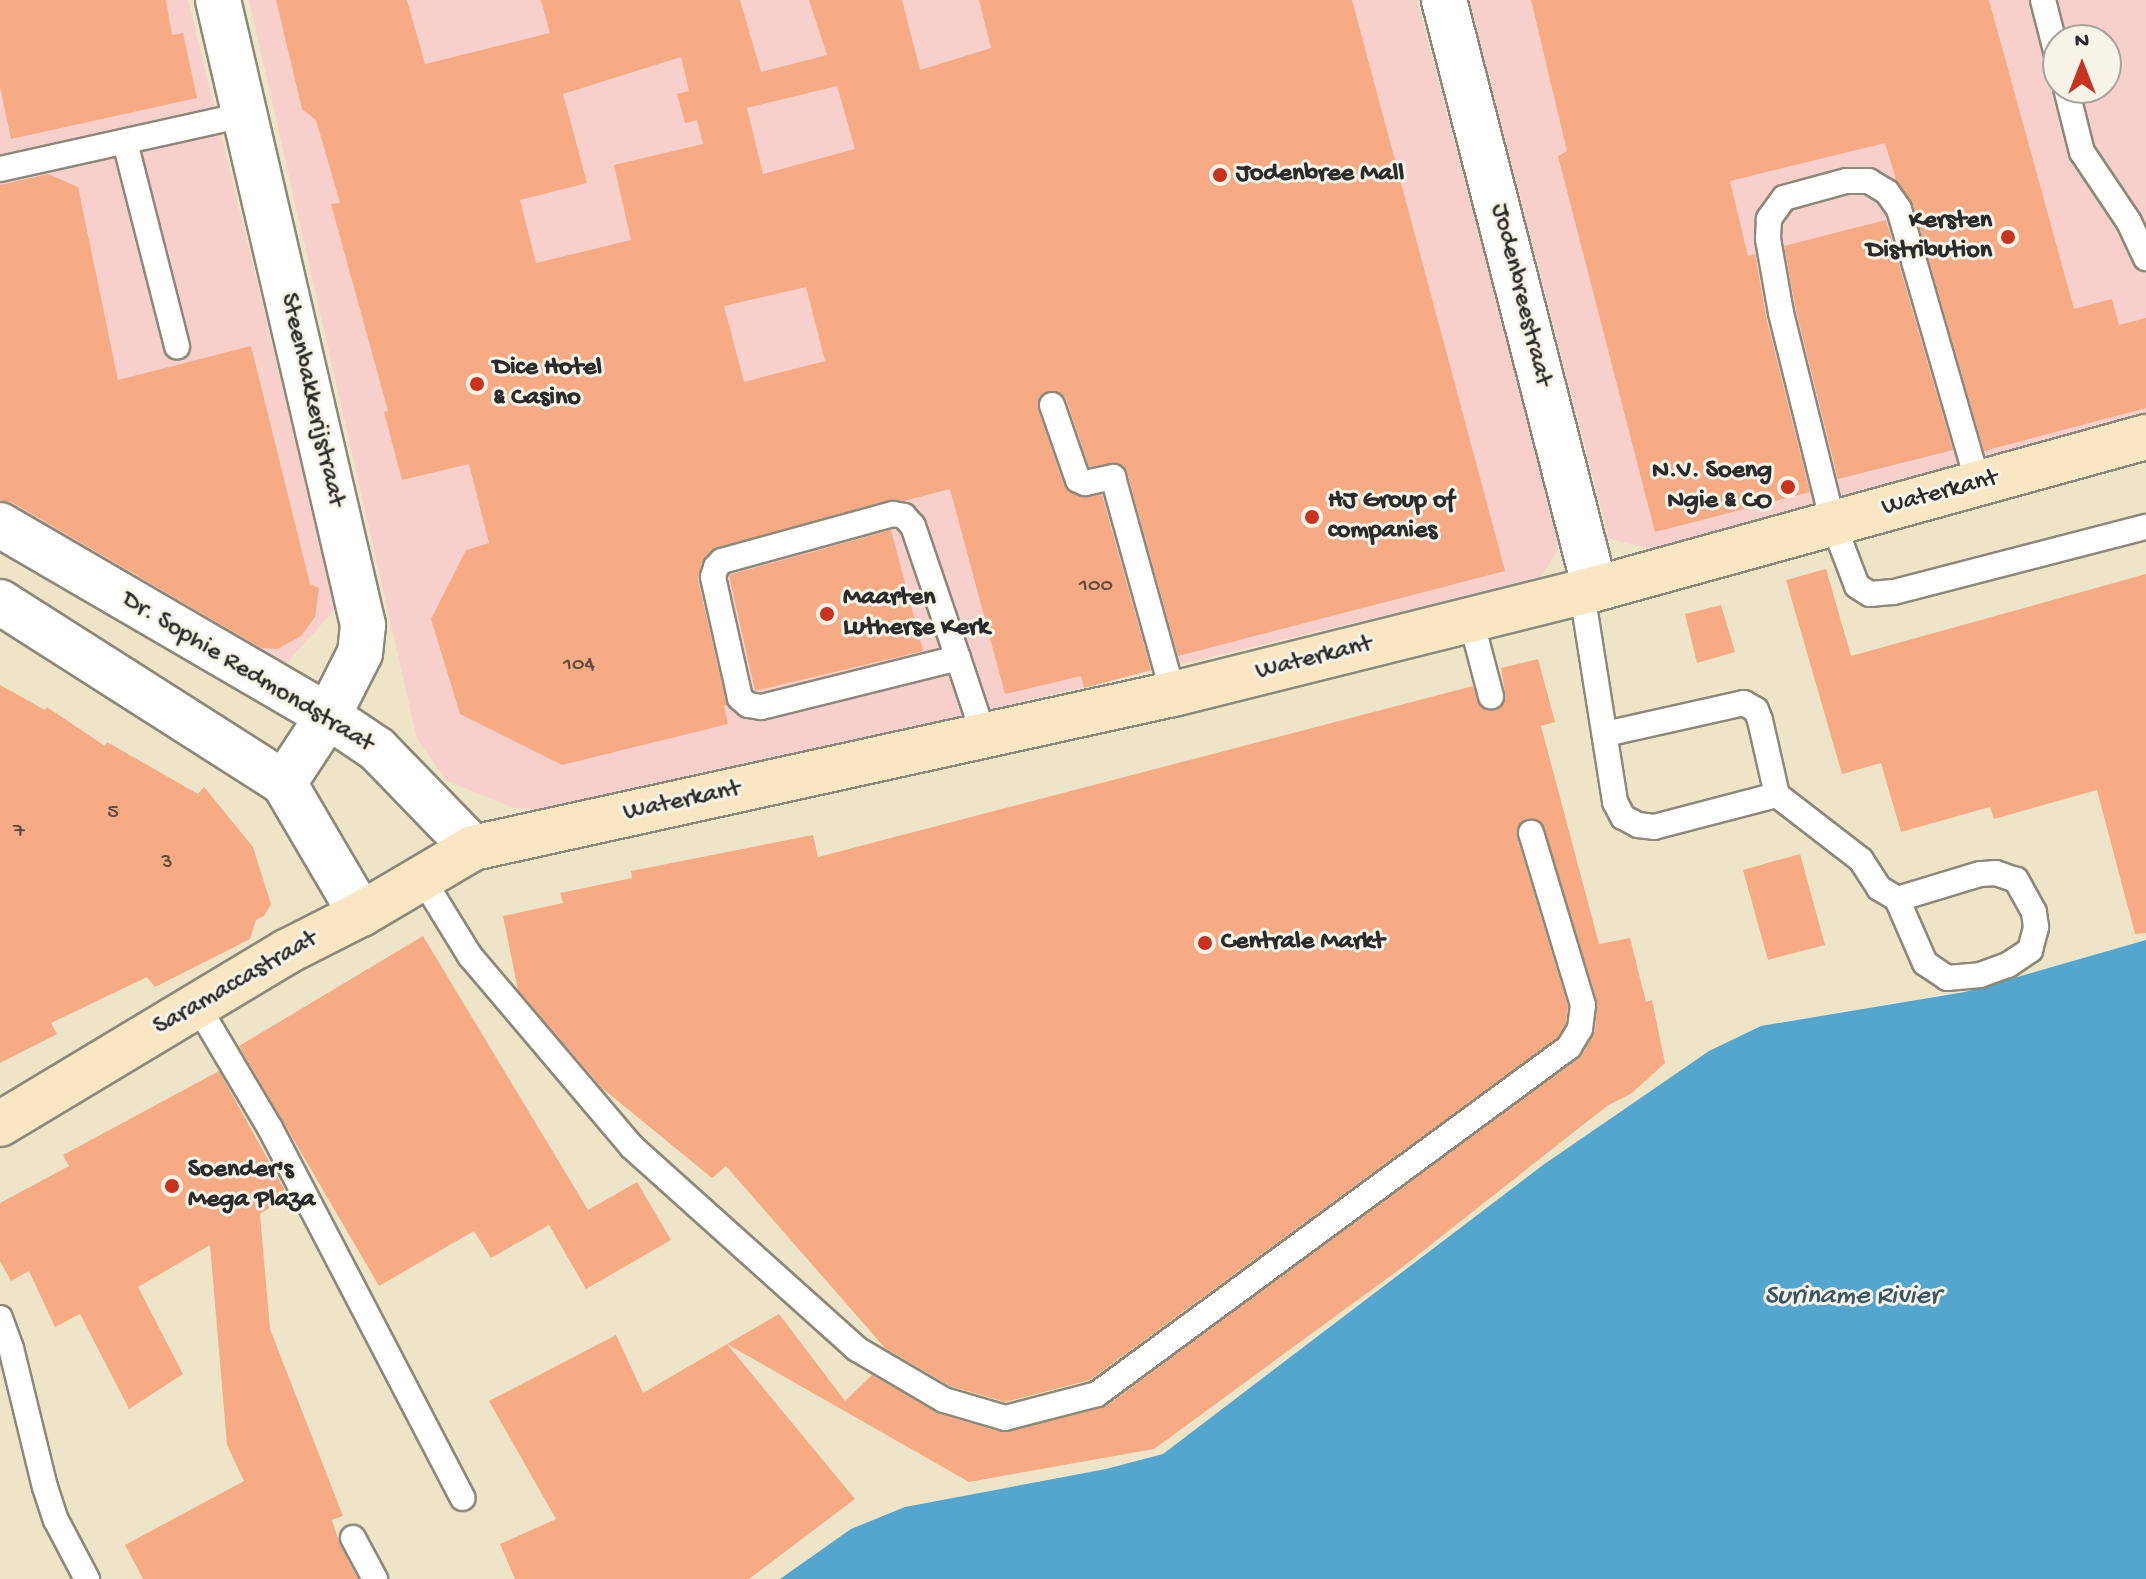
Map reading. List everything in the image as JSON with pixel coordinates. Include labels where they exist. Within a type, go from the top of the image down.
[{"type":"main road","name":"Waterkant","points":[[473,848],[1173,694],[1588,591],[2146,437]]},
{"type":"main road","name":"Saramaccastraat","points":[[0,1124],[286,952],[361,914],[473,848]]},
{"type":"street","name":"Steenbakkerijstraat","points":[[218,0],[363,625],[360,653],[328,716],[284,783]]},
{"type":"street","name":"Jodenbreestraat","points":[[1444,0],[1588,591]]},
{"type":"street","name":"Dr. Sophie Redmondstraat","points":[[0,525],[328,716],[377,749],[473,848]]},
{"type":"street","points":[[0,602],[284,783],[361,914]]},
{"type":"lane","points":[[2043,0],[2049,24]]},
{"type":"lane","points":[[2070,104],[2082,152],[2129,222],[2146,258]]},
{"type":"lane","points":[[0,169],[244,115]]},
{"type":"lane","points":[[125,142],[177,346]]},
{"type":"lane","points":[[1978,483],[1899,209],[1887,192],[1869,181],[1846,181],[1784,198],[1775,205],[1769,219],[1768,239],[1795,374],[1833,523],[1857,586],[1870,594],[1894,592],[2146,527]]},
{"type":"lane","points":[[1052,405],[1078,480],[1085,483],[1113,477],[1173,694]]},
{"type":"lane","points":[[958,658],[761,707],[748,705],[740,698],[713,577],[716,567],[722,561],[893,514],[904,516],[913,526],[958,658],[984,736]]},
{"type":"lane","points":[[1588,591],[1615,802],[1623,817],[1638,825],[1654,827],[1777,795]]},
{"type":"lane","points":[[1471,620],[1491,696]]},
{"type":"lane","points":[[1605,734],[1744,703],[1756,710],[1760,720],[1777,795],[1861,860],[1879,888],[1897,899],[1925,963],[1947,978],[1980,975],[2008,965],[2030,950],[2036,927],[2034,912],[2016,880],[1996,873],[1980,874],[1897,899]]},
{"type":"lane","points":[[422,878],[470,956],[632,1147],[857,1349],[944,1400],[1005,1418],[1097,1394],[1569,1047],[1580,1029],[1583,1005],[1531,833]]},
{"type":"lane","points":[[197,1005],[270,1128],[463,1498]]},
{"type":"lane","points":[[0,1318],[11,1348],[45,1487],[56,1520],[87,1579]]},
{"type":"lane","points":[[353,1538],[375,1579]]},
{"type":"shaded area","points":[[0,0],[188,0],[337,607],[275,676],[0,512]]},
{"type":"shaded area","points":[[249,0],[1417,0],[1561,543],[1541,578],[565,811],[514,808],[447,781],[417,739]]},
{"type":"shaded area","points":[[1469,0],[2146,0],[2146,418],[1651,549],[1609,539]]},
{"type":"water","name":"Suriname Rivier","points":[[2146,940],[2146,1579],[780,1579],[851,1529],[905,1507],[1106,1469],[1163,1454],[1543,1165],[1709,1051],[1761,1026],[1965,992]]},
{"type":"building","points":[[0,0],[166,0],[172,35],[183,33],[197,98],[11,139],[0,87]]},
{"type":"building","points":[[276,0],[407,0],[425,64],[550,33],[541,0],[740,0],[761,72],[827,55],[809,0],[902,0],[920,70],[991,48],[979,0],[1352,0],[1505,571],[1178,656],[1127,472],[1117,463],[1089,467],[1066,399],[1061,393],[1048,391],[1040,396],[1038,409],[1064,485],[1080,497],[1102,495],[1151,670],[1084,688],[1081,676],[1005,694],[950,489],[904,501],[889,500],[712,550],[702,562],[698,580],[727,705],[724,706],[728,724],[562,765],[460,714],[431,619],[466,550],[489,543],[469,464],[402,480],[384,412],[388,411],[331,204],[340,203],[316,120],[302,109]],"holes":[[[681,57],[689,91],[677,94],[685,123],[697,120],[703,144],[614,165],[631,240],[536,263],[520,200],[587,183],[563,94]],[[837,86],[855,149],[763,174],[747,108]],[[806,287],[825,361],[744,382],[724,306]]]},
{"type":"building","points":[[1531,0],[1989,0],[2074,309],[2112,299],[2119,325],[2146,318],[2146,408],[1984,451],[1913,205],[1896,180],[1885,143],[1730,181],[1748,256],[1755,254],[1766,317],[1810,492],[1655,532],[1558,156],[1567,151]]},
{"type":"building","points":[[48,174],[78,187],[118,380],[251,346],[310,584],[319,588],[315,617],[301,636],[277,649],[261,648],[13,503],[0,500],[0,185]]},
{"type":"building","points":[[1886,220],[1953,450],[1838,479],[1796,310],[1784,246]]},
{"type":"building","name":"Maarten Lutherse Kerk","points":[[891,530],[923,651],[755,691],[729,575]]},
{"type":"building","points":[[1826,569],[1851,656],[2146,574],[2146,933],[2135,934],[2097,790],[1994,819],[1990,807],[1901,832],[1881,763],[1842,774],[1786,580]]},
{"type":"building","points":[[1721,605],[1735,652],[1697,663],[1685,614]]},
{"type":"building","points":[[1538,659],[1555,722],[1541,726],[1599,944],[1630,938],[1646,1002],[1652,1000],[1665,1063],[1632,1093],[1607,1106],[1400,1269],[1154,1449],[969,1482],[727,1344],[779,1314],[845,1401],[872,1375],[937,1413],[1001,1432],[1106,1406],[1582,1055],[1595,1031],[1597,1001],[1541,822],[1526,819],[1520,823],[1517,837],[1568,1006],[1566,1024],[1558,1037],[1090,1380],[1005,1402],[950,1386],[885,1348],[726,1166],[712,1178],[602,1088],[518,990],[503,916],[563,903],[560,893],[632,878],[631,871],[813,835],[818,857],[1473,686],[1480,706],[1494,711],[1506,699],[1501,668]]},
{"type":"building","points":[[0,685],[45,710],[47,707],[105,746],[107,742],[198,794],[204,787],[253,847],[271,904],[264,916],[256,920],[250,939],[155,987],[147,977],[51,1023],[57,1034],[0,1063]]},
{"type":"building","points":[[1800,854],[1825,945],[1768,960],[1743,870]]},
{"type":"building","points":[[423,936],[588,1210],[637,1182],[671,1240],[586,1289],[549,1225],[491,1258],[474,1231],[379,1286],[239,1046]]},
{"type":"building","points":[[219,1071],[288,1196],[260,1214],[270,1329],[343,1516],[332,1520],[340,1545],[358,1579],[143,1579],[125,1545],[244,1481],[227,1445],[210,1245],[138,1287],[183,1374],[129,1409],[80,1314],[55,1327],[29,1271],[11,1281],[0,1261],[0,1203],[69,1166],[63,1155]]},
{"type":"building","points":[[616,1335],[643,1393],[727,1344],[855,1499],[749,1579],[515,1579],[500,1544],[556,1519],[489,1401]]},
{"type":"place","name":"Jodenbree Mall","points":[[1220,175]]},
{"type":"place","name":"Kersten Distribution","points":[[2008,237]]},
{"type":"place","name":"Dice Hotel & Casino","points":[[477,384]]},
{"type":"place","name":"N.V. Soeng Ngie & CO","points":[[1788,487]]},
{"type":"place","name":"HJ Group of companies","points":[[1312,517]]},
{"type":"place","name":"Maarten Lutherse Kerk","points":[[827,614]]},
{"type":"place","name":"Centrale Markt","points":[[1205,943]]},
{"type":"place","name":"Soender's Mega Plaza","points":[[172,1186]]}]
